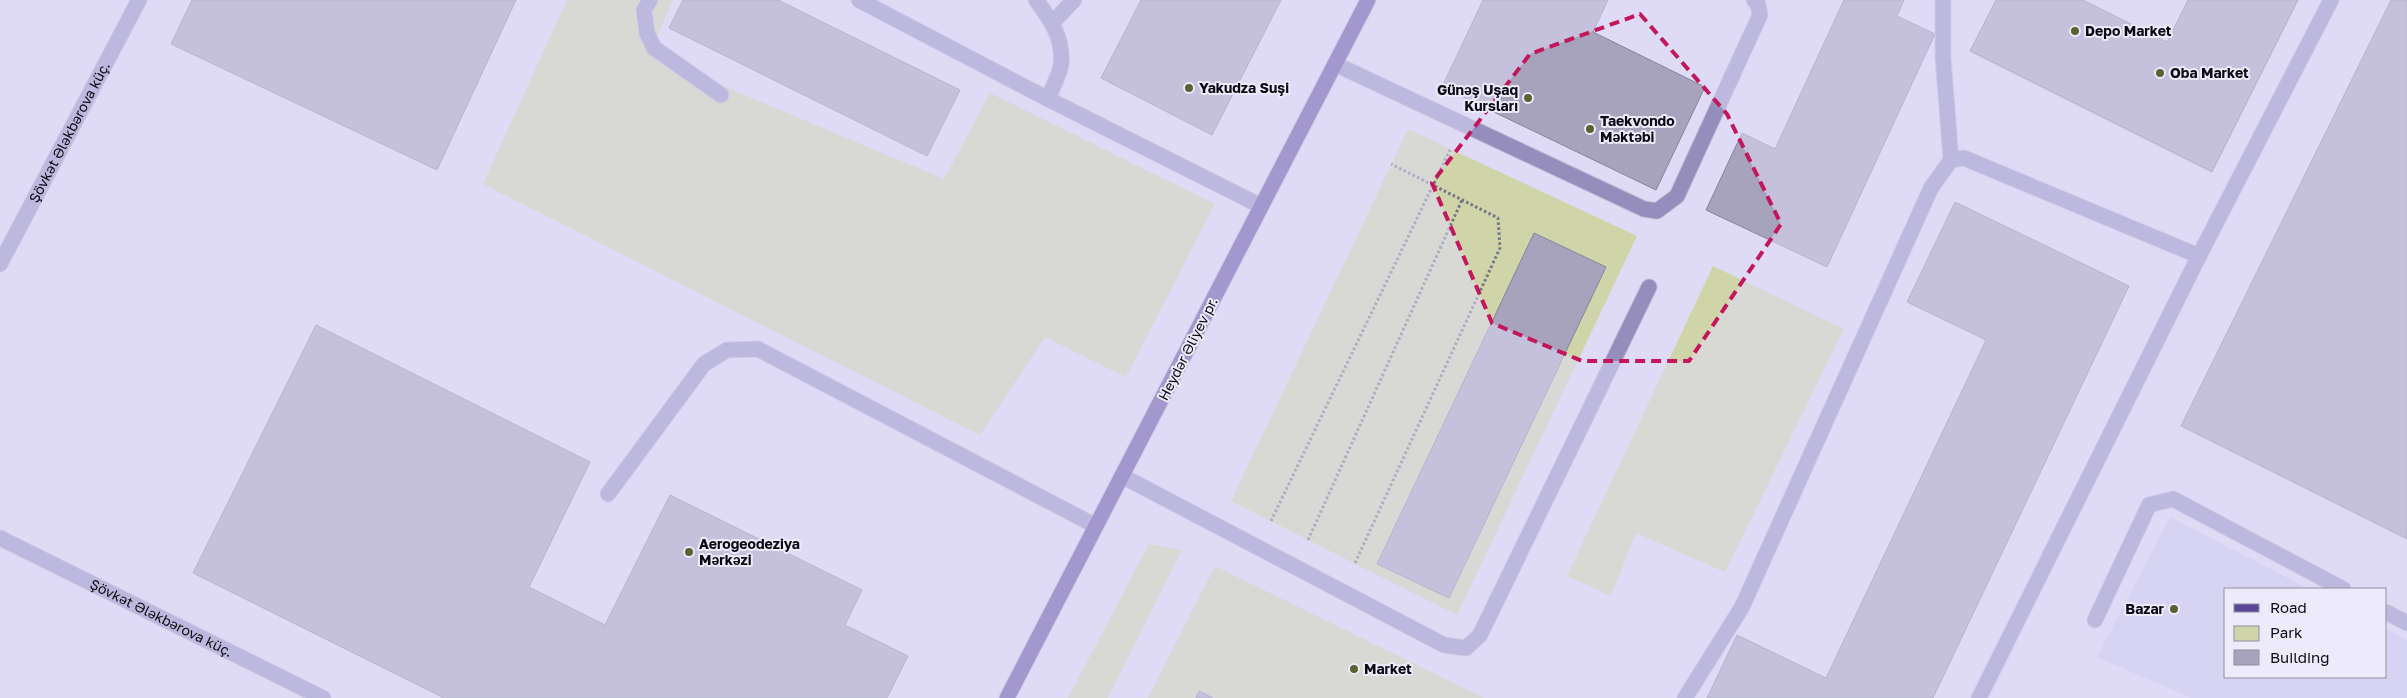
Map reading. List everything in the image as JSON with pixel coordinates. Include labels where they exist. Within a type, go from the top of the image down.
[{"type":"main road","name":"Heydər Əliyev pr.","points":[[1007,698],[1368,0]]},
{"type":"street","name":"Şövkət Ələkbərova küç.","points":[[0,264],[140,0]]},
{"type":"street","points":[[650,0],[644,10],[646,33],[654,48],[721,95]]},
{"type":"street","points":[[859,0],[1261,206]]},
{"type":"street","points":[[1036,0],[1053,22],[1059,38],[1061,65],[1048,98]]},
{"type":"street","points":[[1053,22],[1074,0]]},
{"type":"street","points":[[1335,64],[1644,209],[1657,211],[1677,196],[1736,70],[1760,15],[1758,4],[1754,0]]},
{"type":"street","points":[[1685,698],[1742,607],[1931,188],[1951,160],[1943,57],[1943,0]]},
{"type":"street","points":[[1978,698],[2199,256],[2330,0]]},
{"type":"street","points":[[1951,160],[1964,158],[2199,256]]},
{"type":"street","points":[[1122,476],[1444,645],[1466,648],[1480,635],[1649,286]]},
{"type":"street","points":[[608,494],[704,364],[727,350],[758,350],[1096,526]]},
{"type":"street","points":[[2095,620],[2149,506],[2173,499],[2342,588]]},
{"type":"street","name":"Şövkət Ələkbərova küç.","points":[[0,538],[323,698]]},
{"type":"street","points":[[2387,613],[2407,623]]},
{"type":"path","points":[[1271,521],[1451,149]]},
{"type":"path","points":[[1354,563],[1500,248],[1498,218],[1391,164]]},
{"type":"path","points":[[1308,540],[1462,200]]},
{"type":"highlighted area","points":[[1640,14],[1727,114],[1781,224],[1689,361],[1582,361],[1492,323],[1432,183],[1530,54]]},
{"type":"shaded area","name":"Bazar","points":[[2170,517],[2307,588],[2224,588],[2224,678],[2387,678],[2387,630],[2407,640],[2407,698],[2191,698],[2097,657]]},
{"type":"green space","points":[[567,0],[673,0],[649,55],[944,179],[990,93],[1215,204],[1126,377],[1045,337],[980,435],[483,184]]},
{"type":"green space","points":[[1408,129],[1637,236],[1457,615],[1231,501]]},
{"type":"green space","points":[[1713,266],[1844,329],[1725,572],[1636,533],[1611,596],[1567,576]]},
{"type":"green space","points":[[1149,544],[1182,550],[1108,698],[1068,698]]},
{"type":"green space","points":[[1215,566],[1484,698],[1148,698]]},
{"type":"building","points":[[192,0],[516,0],[437,170],[171,44]]},
{"type":"building","points":[[683,0],[778,0],[960,90],[927,156],[669,28]]},
{"type":"building","points":[[1141,0],[1281,0],[1212,135],[1101,78]]},
{"type":"building","points":[[1483,0],[1608,0],[1593,32],[1705,87],[1656,190],[1442,87]]},
{"type":"building","points":[[1844,0],[1904,0],[1897,16],[1935,34],[1827,267],[1706,210],[1742,133],[1775,149]]},
{"type":"building","points":[[1996,0],[2083,0],[2167,42],[2188,0],[2298,0],[2212,172],[1970,51]]},
{"type":"building","points":[[2391,0],[2407,0],[2407,539],[2181,426]]},
{"type":"building","points":[[1955,202],[2129,286],[1933,698],[1707,698],[1737,635],[1826,678],[1986,340],[1907,302]]},
{"type":"building","points":[[1534,233],[1606,267],[1449,598],[1377,564]]},
{"type":"building","points":[[316,325],[590,462],[529,587],[605,625],[670,495],[862,590],[845,625],[908,656],[887,698],[444,698],[193,573]]},
{"type":"building","points":[[1199,691],[1213,698],[1196,698]]},
{"type":"place","name":"Depo Market","points":[[2075,31]]},
{"type":"place","name":"Oba Market","points":[[2160,73]]},
{"type":"place","name":"Yakudza Suşi","points":[[1189,88]]},
{"type":"place","name":"Günəş Uşaq Kursları","points":[[1528,98]]},
{"type":"place","name":"Taekvondo Məktəbi","points":[[1590,129]]},
{"type":"place","name":"Aerogeodeziya Mərkəzi","points":[[689,552]]},
{"type":"place","name":"Bazar","points":[[2174,609]]},
{"type":"place","name":"Market","points":[[1354,669]]}]
